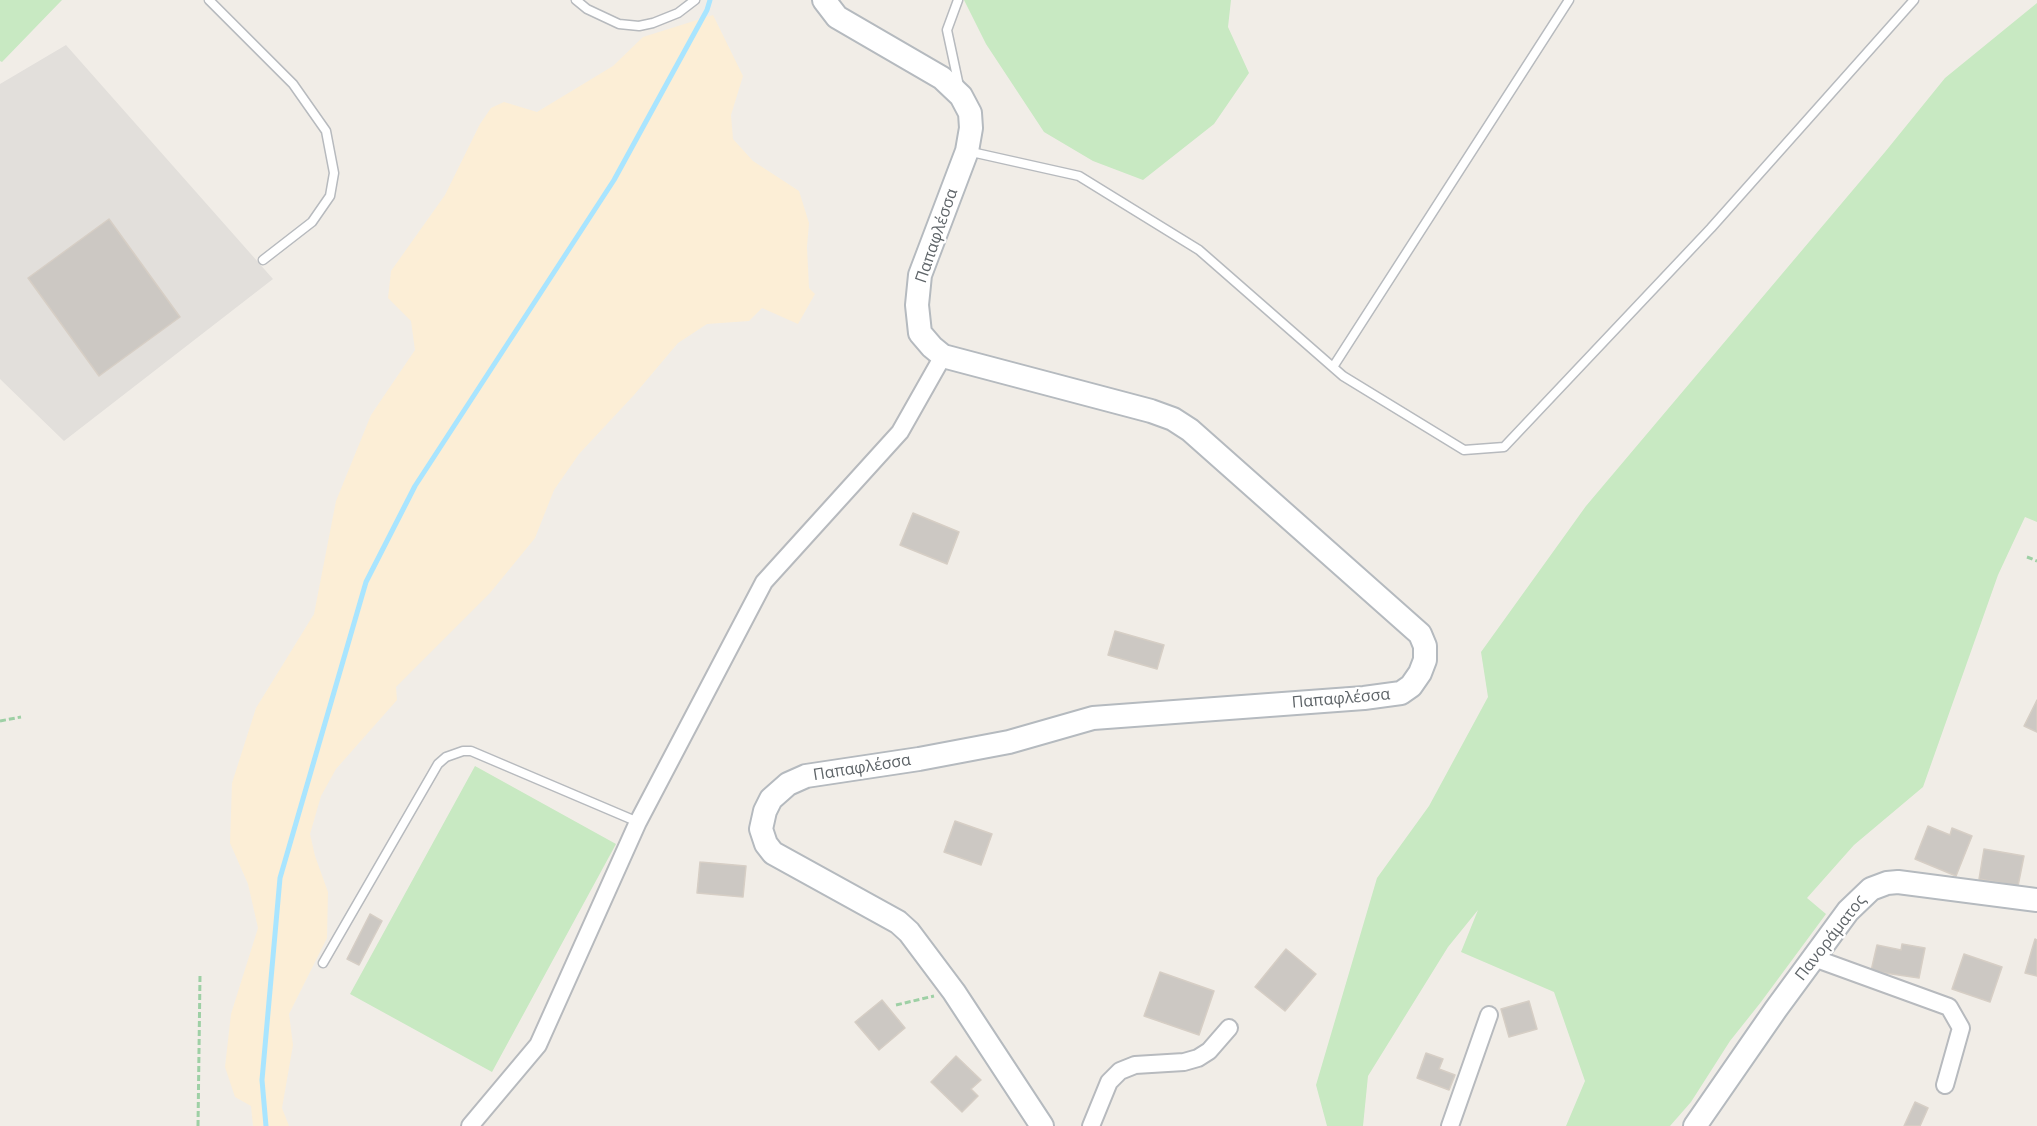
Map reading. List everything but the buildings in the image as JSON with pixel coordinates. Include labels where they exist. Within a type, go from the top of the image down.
[{"type":"street","name":"Παπαφλέσσα","points":[[824,0],[837,17],[942,78],[961,96],[970,113],[971,128],[967,151],[920,275],[917,305],[920,333],[943,356],[1151,411],[1173,419],[1190,430],[1420,634],[1425,646],[1425,660],[1420,673],[1411,686],[1401,693],[1364,698],[1093,718],[1009,742],[919,759],[806,776],[788,784],[771,799],[761,829],[766,844],[773,853],[898,922],[909,932],[954,992],[1042,1126]]},
{"type":"street","points":[[470,1126],[538,1045],[638,822],[764,582],[900,432],[943,356]]},
{"type":"street","name":"Πανοράματος","points":[[1695,1126],[1848,911],[1871,889],[1887,883],[1921,884],[2037,900]]},
{"type":"street","points":[[1814,958],[1949,1007],[1961,1028],[1945,1085]]},
{"type":"street","points":[[1450,1126],[1489,1015]]},
{"type":"street","points":[[1092,1126],[1108,1082],[1120,1071],[1135,1065],[1184,1062],[1198,1058],[1209,1051],[1229,1028]]},
{"type":"lane","points":[[209,0],[293,84],[326,131],[334,173],[330,196],[312,222],[262,260]]},
{"type":"lane","points":[[576,0],[587,9],[619,24],[639,26],[678,13],[695,0]]},
{"type":"lane","points":[[958,0],[947,30],[961,96]]},
{"type":"lane","points":[[1334,367],[1569,0]]},
{"type":"lane","points":[[967,151],[1079,176],[1199,250],[1343,376],[1464,450],[1504,447],[1711,228],[1914,0]]},
{"type":"lane","points":[[323,963],[438,764],[446,757],[463,751],[471,751],[638,822]]},
{"type":"path","points":[[2027,557],[2037,561]]},
{"type":"path","points":[[0,721],[21,717]]},
{"type":"path","points":[[198,1126],[200,976]]},
{"type":"path","points":[[896,1005],[934,996],[940,998]]},
{"type":"shaded area","points":[[66,45],[273,279],[64,441],[0,379],[0,84]]},
{"type":"green space","points":[[0,0],[62,0],[2,62],[0,61]]},
{"type":"green space","points":[[964,0],[1231,0],[1228,27],[1249,73],[1214,124],[1143,180],[1093,161],[1044,132],[986,44]]},
{"type":"green space","points":[[2037,3],[2037,522],[2025,517],[1998,575],[1923,787],[1854,845],[1807,898],[1826,914],[1730,1041],[1691,1102],[1670,1126],[1566,1126],[1585,1081],[1554,992],[1461,952],[1478,910],[1448,947],[1368,1076],[1363,1126],[1327,1126],[1316,1085],[1377,878],[1429,806],[1488,697],[1481,652],[1586,506],[1945,78]]},
{"type":"green space","points":[[475,766],[616,844],[492,1072],[350,994]]},
{"type":"sand","points":[[713,15],[743,76],[731,115],[733,139],[753,161],[799,191],[809,223],[807,247],[809,288],[815,294],[798,324],[762,308],[749,321],[707,324],[678,343],[579,454],[554,490],[535,538],[490,593],[396,687],[397,700],[336,769],[321,796],[310,834],[328,892],[327,938],[289,1014],[293,1045],[282,1108],[289,1126],[253,1126],[251,1106],[235,1097],[225,1067],[231,1014],[258,928],[248,884],[230,843],[232,783],[256,708],[314,614],[336,501],[371,415],[415,350],[411,321],[388,298],[391,271],[445,195],[480,124],[491,108],[504,102],[537,112],[613,66],[643,37]]},
{"type":"waterway","points":[[266,1126],[262,1080],[280,878],[366,582],[415,486],[614,180],[707,10],[710,0]]}]
